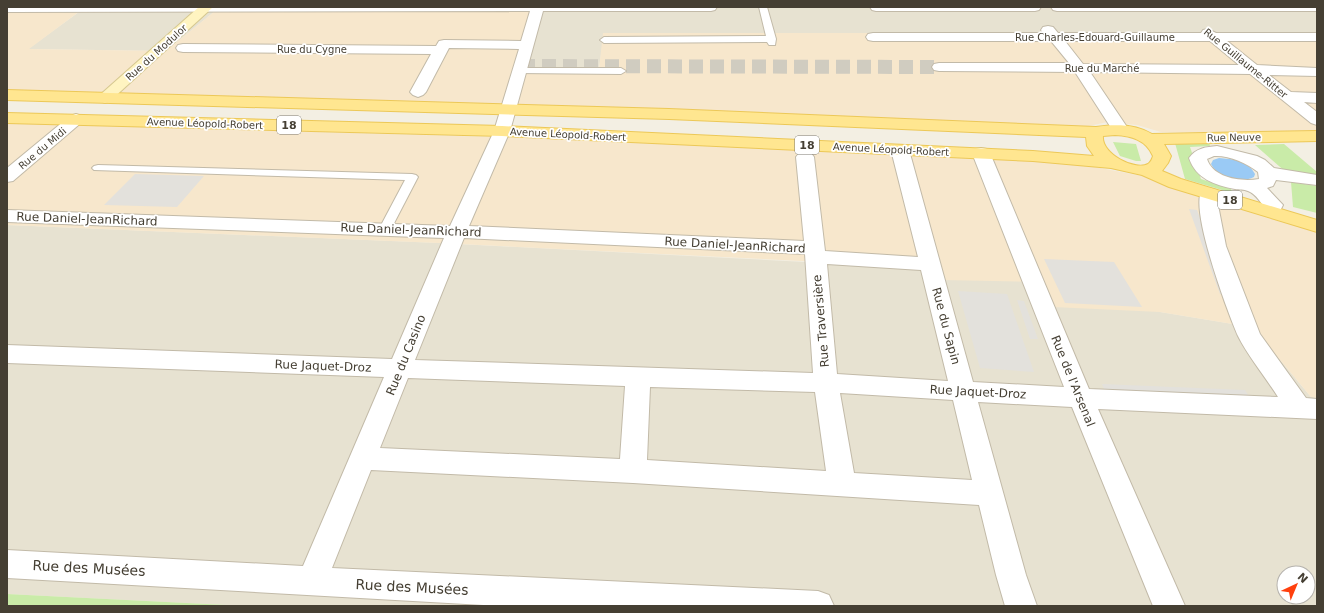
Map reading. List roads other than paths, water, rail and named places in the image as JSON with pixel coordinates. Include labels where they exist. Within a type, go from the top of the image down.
[{"type":"main road","name":"Avenue Léopold-Robert","points":[[7,95],[509,109],[801,119],[1096,132]]},
{"type":"main road","points":[[76,119],[105,98]]},
{"type":"main road","name":"Avenue Léopold-Robert","points":[[7,118],[502,131],[901,156],[981,153],[1113,163]]},
{"type":"main road","name":"18","points":[[1150,139],[1121,130],[1112,130],[1096,132],[1093,143],[1096,148],[1113,163],[1123,167],[1145,170],[1175,183],[1317,226]]},
{"type":"main road","name":"Rue Neuve","points":[[1150,139],[1317,136]]},
{"type":"main road","points":[[1145,170],[1153,169],[1161,162],[1160,151],[1150,139]]},
{"type":"street","name":"Rue du Modulor","points":[[105,98],[206,7]]},
{"type":"street","points":[[509,109],[537,7]]},
{"type":"street","points":[[7,8],[711,7]]},
{"type":"street","points":[[876,7],[1035,7]]},
{"type":"street","points":[[1028,7],[1055,36],[1081,68],[1121,130]]},
{"type":"street","points":[[1057,7],[1317,7]]},
{"type":"street","name":"Rue Guillaume-Ritter","points":[[1174,7],[1317,120]]},
{"type":"street","name":"Rue Charles-Edouard-Guillaume","points":[[874,38],[1055,36],[1317,37]]},
{"type":"street","name":"Rue du Marché","points":[[933,37],[944,60],[1081,68],[1248,65],[1317,72]]},
{"type":"street","name":"Rue du Cygne","points":[[183,48],[441,50],[444,44],[527,45]]},
{"type":"street","points":[[418,92],[441,50]]},
{"type":"street","points":[[1286,96],[1317,98]]},
{"type":"street","name":"Avenue Léopold-Robert","points":[[502,131],[509,109]]},
{"type":"street","name":"Rue du Midi","points":[[7,177],[76,119]]},
{"type":"street","name":"Rue du Casino","points":[[312,581],[457,232],[502,131]]},
{"type":"street","points":[[1234,149],[1257,163],[1268,173],[1270,178],[1268,182],[1254,186],[1244,186],[1220,180],[1206,172],[1198,163],[1198,158],[1201,154],[1208,152],[1222,152],[1234,149]]},
{"type":"street","name":"Rue de l'Arsenal","points":[[981,153],[1079,398],[1169,606]]},
{"type":"street","name":"Rue du Sapin","points":[[901,156],[1010,575],[1021,606]]},
{"type":"street","name":"Rue Traversière","points":[[805,157],[816,253],[826,383],[842,484]]},
{"type":"street","points":[[1268,173],[1317,180]]},
{"type":"street","points":[[1254,186],[1274,205]]},
{"type":"street","points":[[1209,194],[1209,205],[1216,246],[1250,336],[1308,408]]},
{"type":"street","name":"Rue Daniel-JeanRichard","points":[[7,216],[457,232],[816,253],[930,264]]},
{"type":"street","name":"Rue Jaquet-Droz","points":[[7,354],[826,383],[1079,398],[1308,408]]},
{"type":"street","points":[[633,471],[638,377]]},
{"type":"street","points":[[364,458],[633,471],[989,493]]},
{"type":"street","name":"Rue des Musées","points":[[7,564],[312,581],[375,586],[818,606]]},
{"type":"lane","points":[[604,40],[772,41],[763,7]]},
{"type":"lane","points":[[520,71],[621,71]]},
{"type":"lane","points":[[98,168],[412,177],[385,230]]},
{"type":"water","points":[[1219,158],[1244,163],[1255,174],[1254,177],[1243,180],[1224,176],[1214,169],[1211,164],[1213,160]]},
{"type":"tunnel","points":[[521,66],[939,67]]}]
